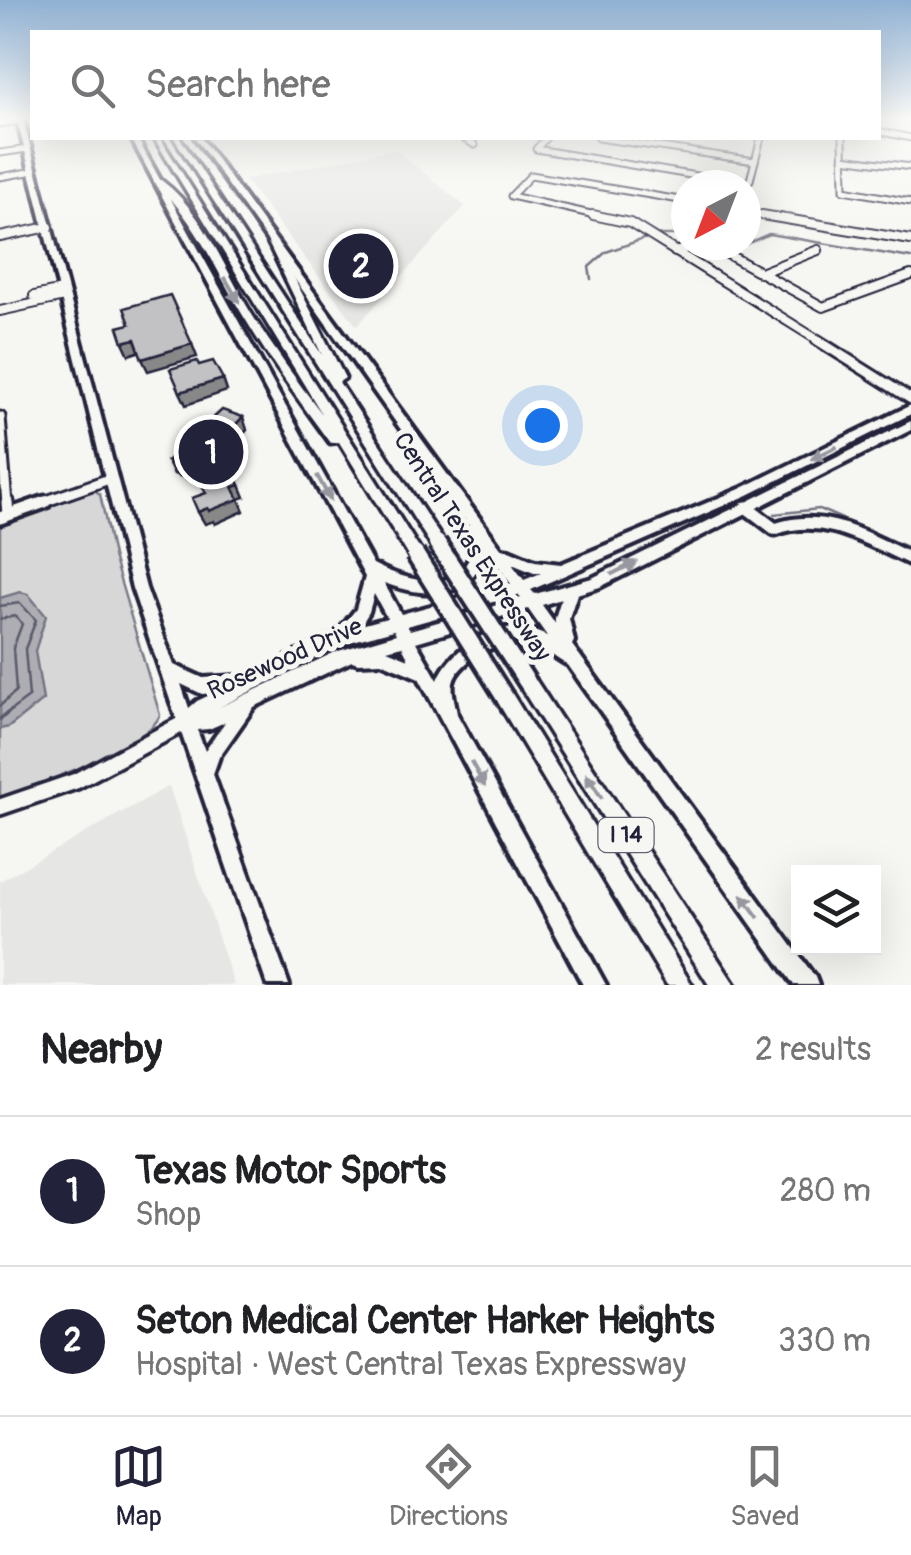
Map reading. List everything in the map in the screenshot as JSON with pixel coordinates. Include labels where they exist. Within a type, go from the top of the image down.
[{"type":"highway","name":"Central Texas Expressway","points":[[174,165],[680,985]]},
{"type":"highway","name":"Central Texas Expressway","points":[[194,165],[723,985]]},
{"type":"highway","points":[[158,182],[171,191],[194,222],[252,324],[338,445],[357,461]]},
{"type":"highway","points":[[270,238],[342,384],[344,398]]},
{"type":"main road","points":[[32,165],[138,588],[278,985]]},
{"type":"main road","points":[[149,165],[595,985]]},
{"type":"main road","points":[[217,165],[807,985]]},
{"type":"main road","name":"Rosewood Drive","points":[[528,594],[568,567],[744,492],[911,410]]},
{"type":"main road","name":"Rosewood Drive","points":[[186,722],[209,722],[251,690],[343,637],[400,629],[528,594],[572,590],[594,583],[911,425]]},
{"type":"main road","points":[[369,572],[408,588],[445,586],[473,571],[481,552],[480,529]]},
{"type":"main road","points":[[494,547],[522,564],[568,567]]},
{"type":"main road","points":[[343,637],[362,612],[369,572]]},
{"type":"main road","points":[[572,590],[562,618],[574,659]]},
{"type":"main road","name":"Rosewood Drive","points":[[251,690],[340,657],[400,629]]},
{"type":"main road","points":[[451,723],[445,682],[455,661],[488,642],[518,633],[574,659]]},
{"type":"main road","points":[[340,657],[382,655],[423,672]]},
{"type":"main road","points":[[167,670],[188,683],[251,690],[204,775]]},
{"type":"street","points":[[626,165],[744,184],[750,180],[754,165]]},
{"type":"street","points":[[844,165],[844,190],[911,202]]},
{"type":"street","points":[[0,177],[34,171]]},
{"type":"street","points":[[671,199],[531,175],[511,196],[624,220],[671,249]]},
{"type":"street","points":[[761,215],[911,240]]},
{"type":"street","points":[[0,237],[49,226]]},
{"type":"street","points":[[760,273],[818,250]]},
{"type":"street","points":[[689,260],[911,399]]},
{"type":"street","points":[[737,260],[823,307],[911,276]]},
{"type":"street","points":[[0,308],[63,294]]},
{"type":"street","points":[[0,416],[4,517],[109,479]]},
{"type":"street","points":[[746,507],[775,529],[798,521],[834,524],[911,559]]},
{"type":"street","points":[[0,806],[76,782],[186,722]]},
{"type":"shaded area","points":[[317,165],[414,165],[465,206],[357,326],[245,180]]},
{"type":"shaded area","points":[[94,490],[100,494],[113,556],[160,715],[135,740],[113,752],[0,798],[0,525]]},
{"type":"shaded area","points":[[169,786],[234,985],[0,985],[0,881]]},
{"type":"water","points":[[20,592],[28,594],[46,616],[35,651],[43,700],[9,727],[0,729],[0,598]]},
{"type":"building","points":[[170,295],[192,344],[142,359],[135,339],[123,342],[118,327],[130,324],[124,308]]},
{"type":"building","points":[[197,361],[199,365],[213,361],[223,379],[180,392],[170,369]]},
{"type":"building","points":[[222,410],[243,417],[190,470],[167,461]]},
{"type":"building","points":[[234,472],[240,485],[233,487],[239,499],[198,512],[192,498],[206,493],[202,485]]},
{"type":"waterway","points":[[761,237],[769,234],[911,258]]},
{"type":"waterway","points":[[657,235],[671,235]]},
{"type":"waterway","points":[[591,279],[589,267],[606,252],[646,238]]},
{"type":"waterway","points":[[774,514],[819,509],[911,549]]},
{"type":"place","name":"Seton Medical Center Harker Heights","points":[[361,266]]},
{"type":"place","name":"Texas Motor Sports","points":[[211,452]]}]
